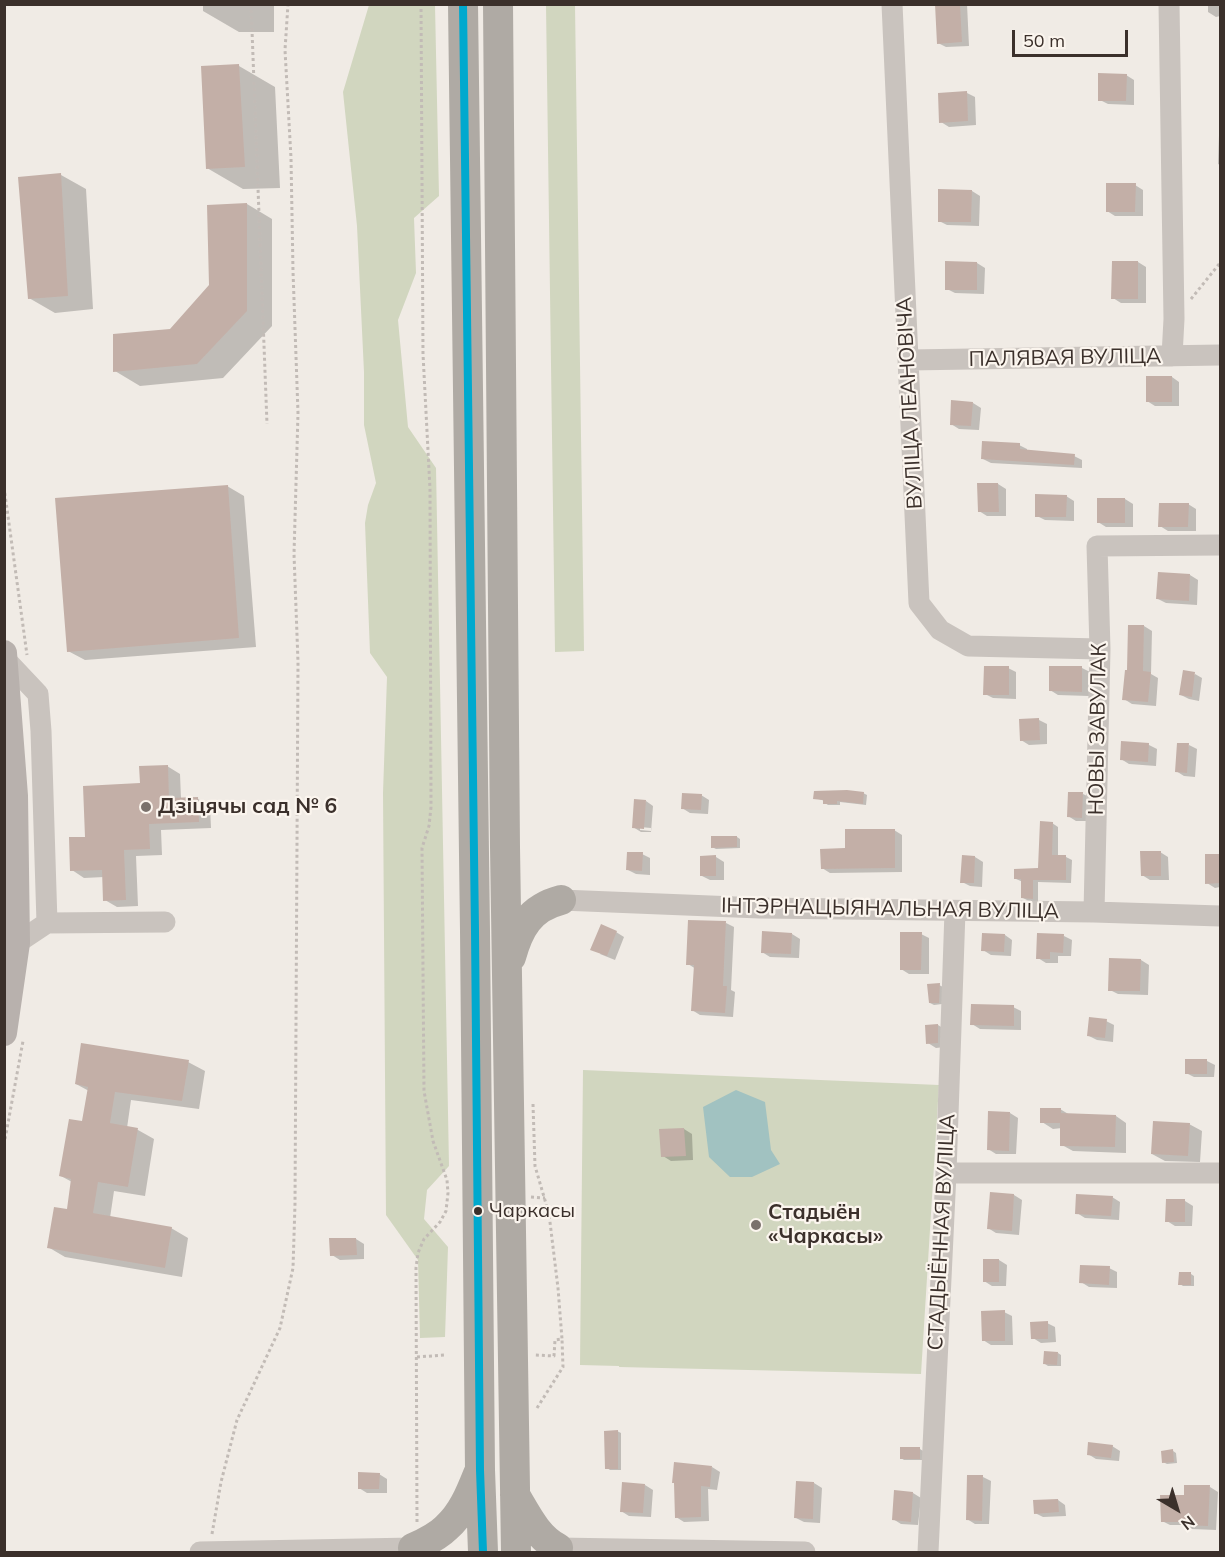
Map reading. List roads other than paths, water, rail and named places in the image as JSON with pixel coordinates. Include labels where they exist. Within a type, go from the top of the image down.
[{"type":"highway","points":[[463,4],[480,1470],[483,1552]]},
{"type":"highway","points":[[498,4],[505,847],[516,1552]]},
{"type":"highway","points":[[505,847],[516,869],[531,890],[541,897],[561,900]]},
{"type":"highway","points":[[507,978],[511,955],[530,917],[536,910],[561,900]]},
{"type":"highway","points":[[415,1537],[431,1539],[446,1528],[469,1498],[480,1470]]},
{"type":"highway","points":[[515,1495],[537,1530],[555,1550]]},
{"type":"highway","points":[[415,1537],[450,1552]]},
{"type":"main road","points":[[4,653],[15,796],[17,943],[4,1033]]},
{"type":"street","name":"ВУЛІЦА ЛЕАНОВІЧА","points":[[892,4],[919,603],[940,630],[968,646],[1100,649]]},
{"type":"street","points":[[1169,4],[1174,319],[1172,356]]},
{"type":"street","name":"ПАЛЯВАЯ ВУЛІЦА","points":[[909,360],[1221,355]]},
{"type":"street","name":"НОВЫ ЗАВУЛАК","points":[[1094,912],[1100,649],[1097,546],[1221,545]]},
{"type":"street","points":[[5,659],[38,694],[47,923]]},
{"type":"street","name":"ІНТЭРНАЦЫЯНАЛЬНАЯ ВУЛІЦА","points":[[561,900],[760,908],[1221,916]]},
{"type":"street","name":"СТАДЫЁННАЯ ВУЛІЦА","points":[[928,1552],[946,1173],[955,911]]},
{"type":"street","points":[[17,943],[47,923],[165,922]]},
{"type":"street","points":[[946,1173],[1221,1173]]},
{"type":"street","points":[[200,1552],[415,1537]]},
{"type":"street","points":[[555,1550],[805,1552]]},
{"type":"water","points":[[736,1090],[765,1102],[771,1150],[780,1164],[752,1177],[730,1177],[709,1157],[703,1107]]},
{"type":"place","name":"Дзіцячы сад № 6","points":[[146,807]]},
{"type":"place","name":"Чаркасы","points":[[478,1211]]},
{"type":"place","name":"Стадыён «Чаркасы»","points":[[756,1225]]}]
